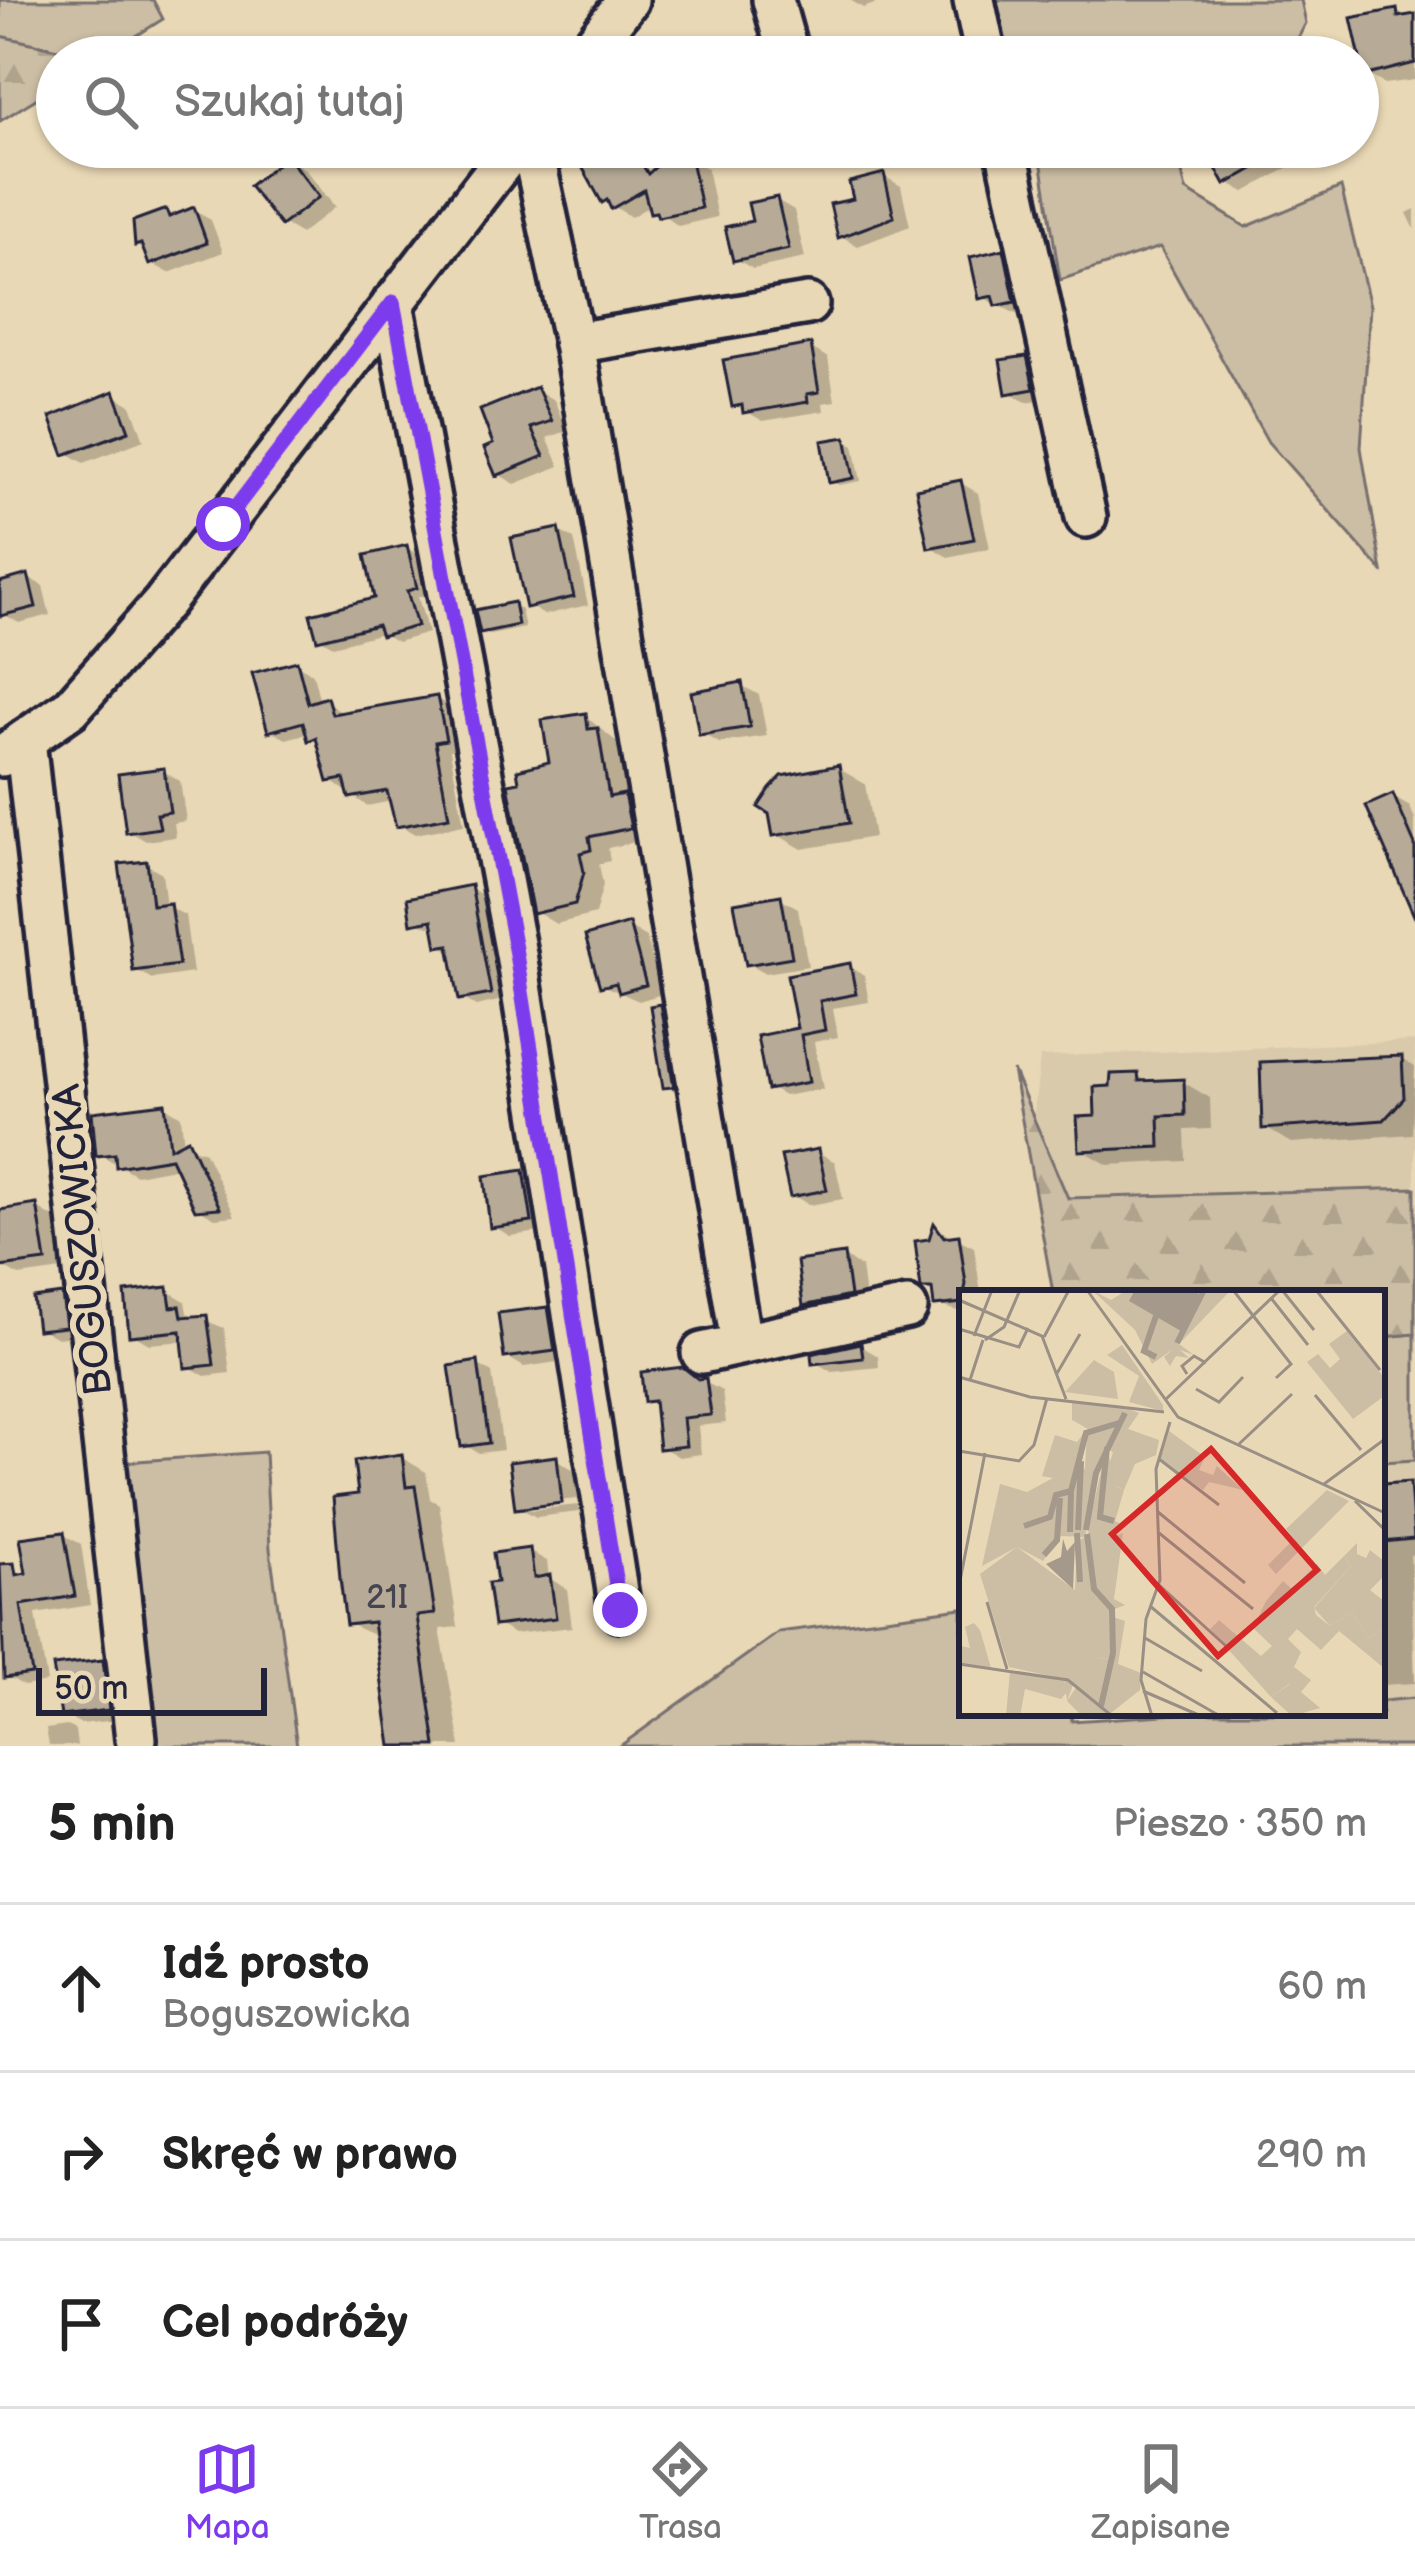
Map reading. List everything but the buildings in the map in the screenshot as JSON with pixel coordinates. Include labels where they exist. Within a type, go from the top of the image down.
[{"type":"street","points":[[600,36],[628,0]]},
{"type":"street","points":[[773,0],[783,36]]},
{"type":"street","points":[[974,0],[982,36]]},
{"type":"street","name":"BOGUSZOWICKA","points":[[136,1739],[12,749],[71,709],[164,602],[498,168]]},
{"type":"street","points":[[536,168],[574,343],[740,1342]]},
{"type":"street","points":[[1011,168],[1086,518]]},
{"type":"street","points":[[393,302],[516,954],[620,1610]]},
{"type":"street","points":[[574,343],[808,304]]},
{"type":"street","points":[[702,1353],[907,1308]]},
{"type":"shaded area","points":[[1415,1041],[1415,1188],[1068,1198],[1034,1113],[1040,1057]]},
{"type":"shaded area","points":[[1415,1460],[1415,1698],[1385,1701],[1385,1462]]},
{"type":"green space","points":[[0,0],[153,0],[163,19],[136,36],[36,36],[36,44],[0,36]]},
{"type":"green space","points":[[987,0],[1301,0],[1306,23],[1299,36],[995,36]]},
{"type":"green space","points":[[0,36],[36,44],[36,99],[0,121]]},
{"type":"green space","points":[[1042,168],[1181,168],[1186,190],[1246,227],[1341,187],[1370,306],[1361,448],[1382,571],[1268,442],[1160,247],[1060,280]]},
{"type":"green space","points":[[1013,1070],[1068,1198],[1415,1188],[1415,1334],[1385,1337],[1385,1290],[1052,1290]]},
{"type":"green space","points":[[1415,1334],[1415,1460],[1385,1462],[1385,1337]]},
{"type":"green space","points":[[265,1452],[270,1549],[297,1746],[156,1746],[124,1462]]},
{"type":"green space","points":[[959,1608],[959,1716],[1071,1716],[1072,1721],[1149,1716],[1385,1716],[1385,1701],[1415,1698],[1415,1746],[620,1746],[779,1632]]},
{"type":"route","points":[[223,524],[393,302],[516,954],[620,1610]]}]
